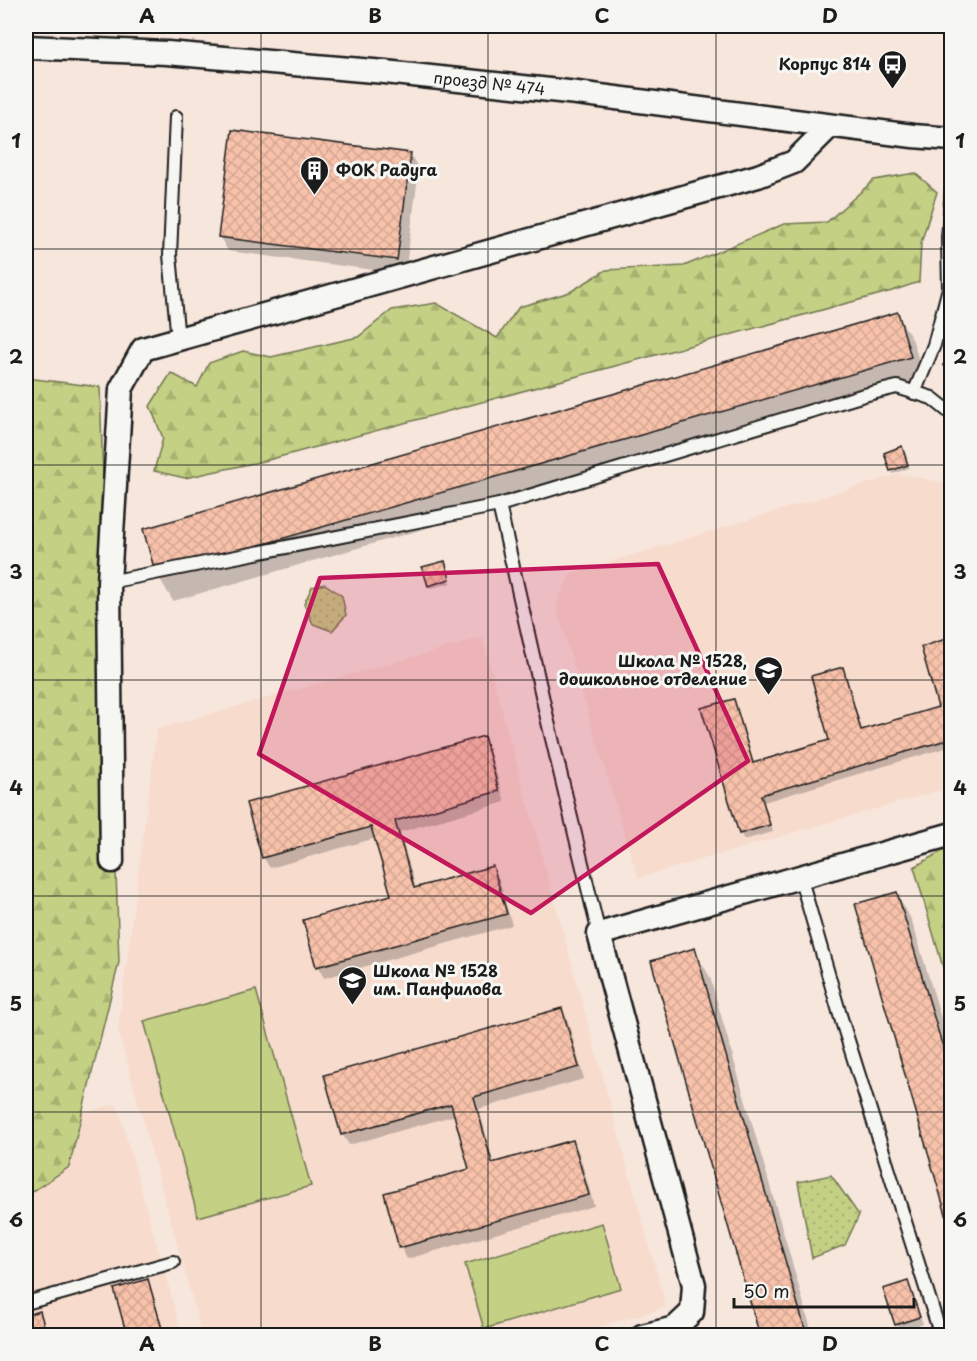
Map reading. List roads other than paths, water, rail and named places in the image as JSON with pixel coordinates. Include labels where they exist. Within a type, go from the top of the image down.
[{"type":"street","name":"проезд № 474","points":[[26,47],[167,53],[385,72],[951,139]]},
{"type":"street","points":[[112,861],[109,582],[121,389],[143,349],[758,176],[794,162],[830,126]]},
{"type":"street","points":[[642,1335],[675,1328],[692,1311],[694,1285],[599,934],[951,834]]},
{"type":"lane","points":[[176,117],[170,255],[178,340]]},
{"type":"lane","points":[[914,393],[934,345],[950,289],[948,238],[951,195]]},
{"type":"lane","points":[[109,582],[499,505],[897,387],[932,398],[951,414]]},
{"type":"lane","points":[[499,505],[599,934]]},
{"type":"lane","points":[[800,876],[840,1015],[941,1335]]},
{"type":"lane","points":[[26,1303],[173,1262]]},
{"type":"place","name":"Корпус 814","points":[[892,90]]},
{"type":"place","name":"ФОК Радуга","points":[[315,196]]},
{"type":"place","name":"Школа № 1528, дошкольное отделение","points":[[768,696]]},
{"type":"place","name":"Школа № 1528 им. Панфилова","points":[[352,1006]]}]
